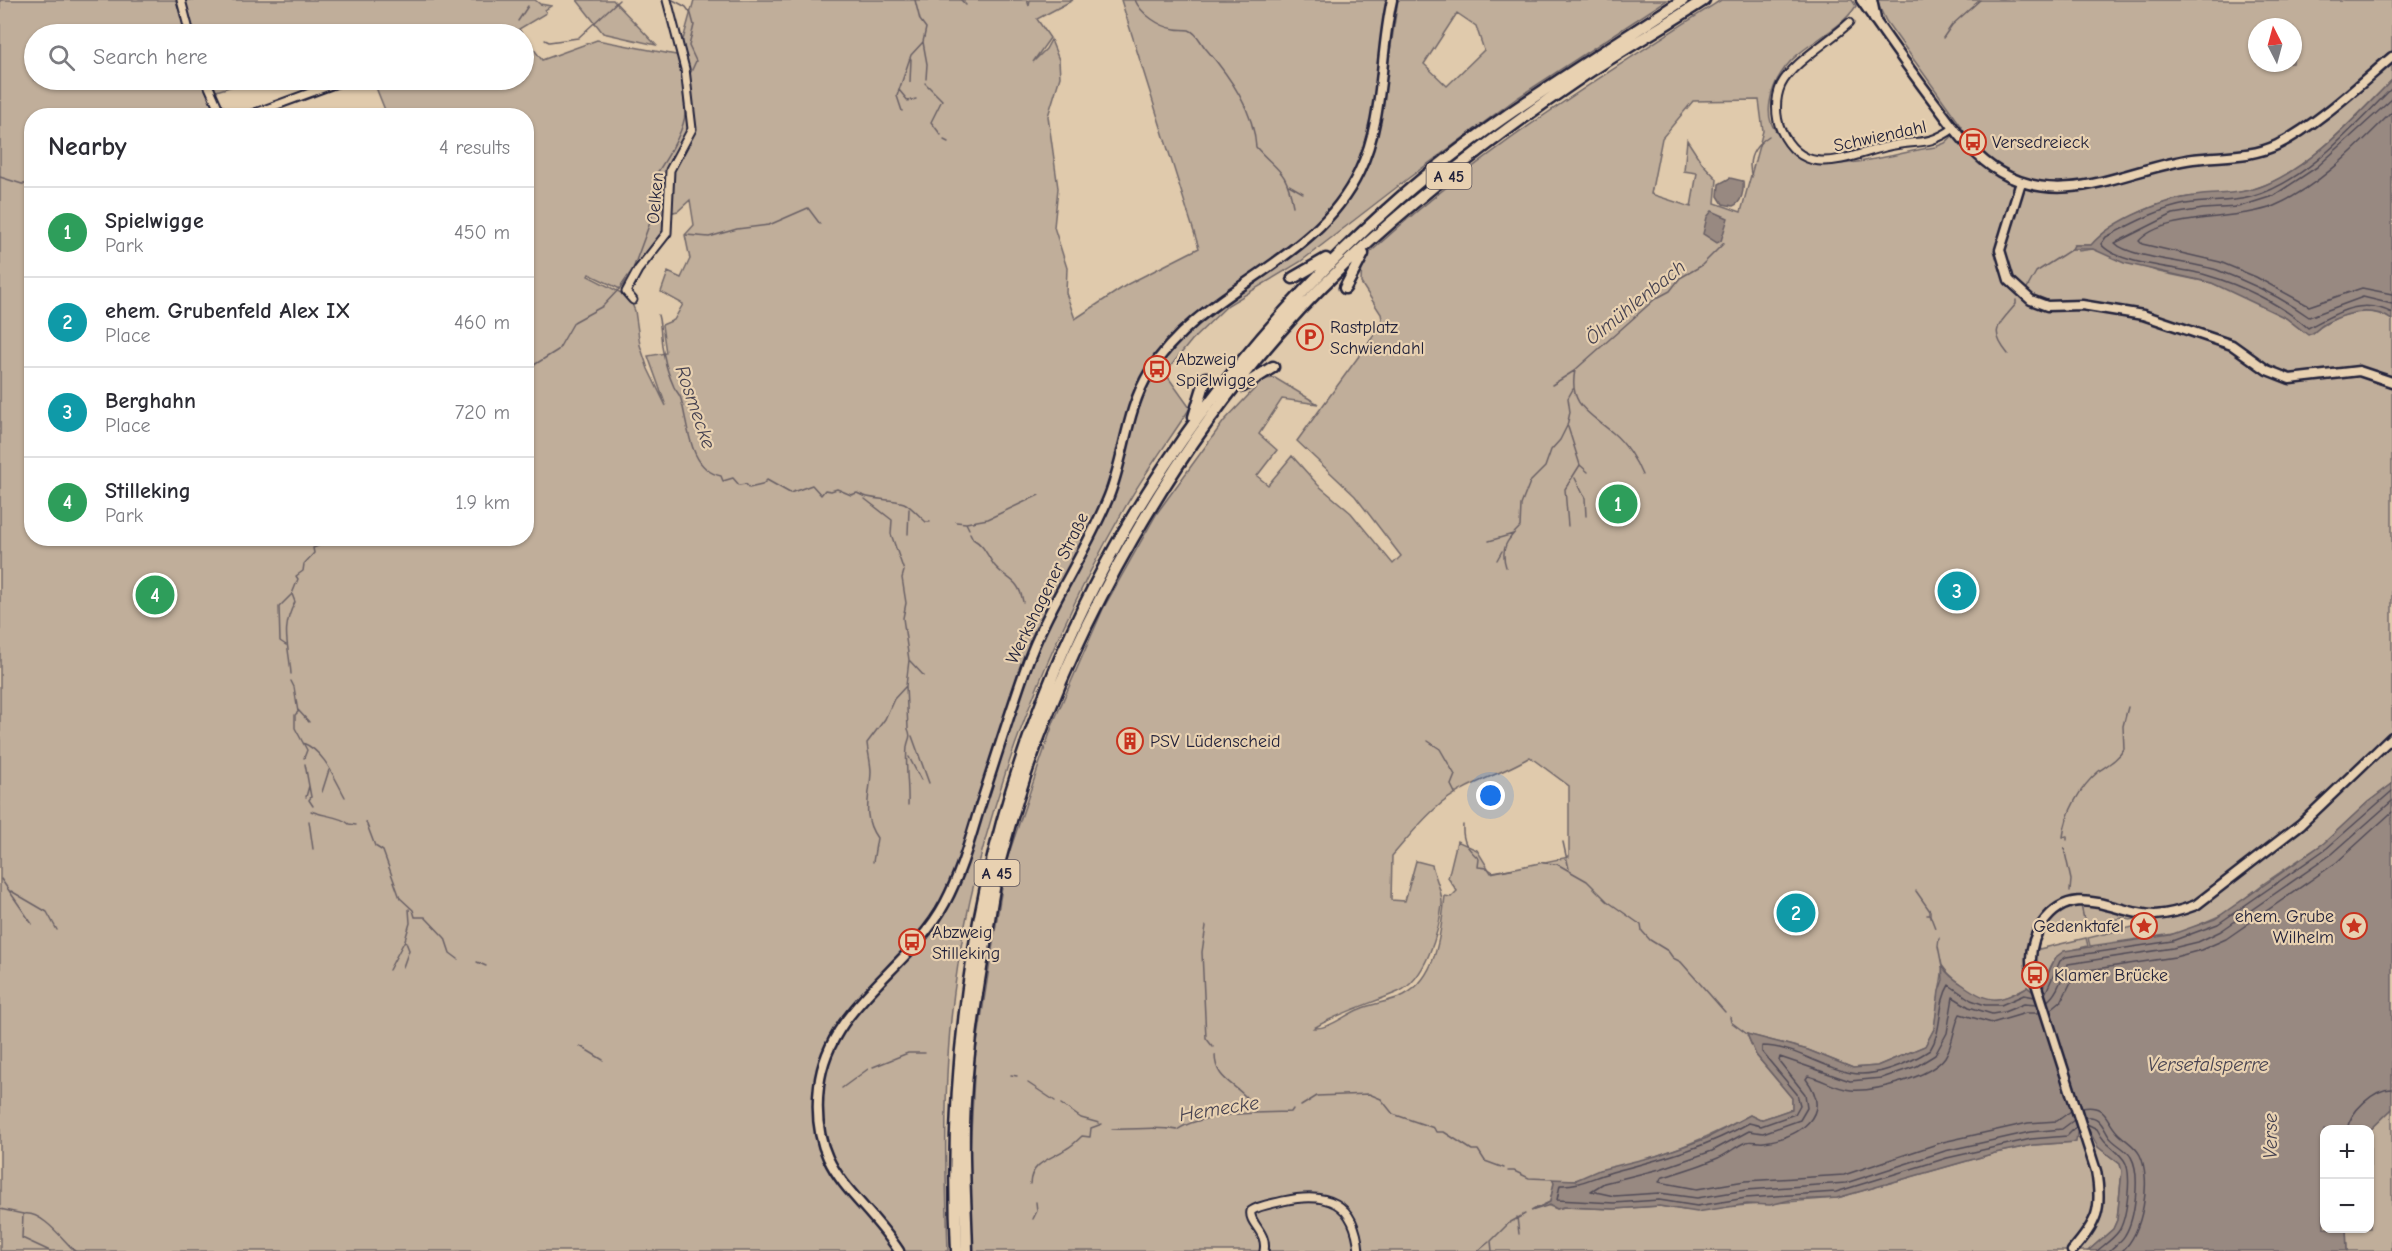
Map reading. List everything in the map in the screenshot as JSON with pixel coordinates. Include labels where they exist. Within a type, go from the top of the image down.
[{"type":"highway","name":"A 45","points":[[967,1251],[964,1128],[968,1063],[976,999],[1002,852],[1042,731],[1067,666],[1096,603],[1143,524],[1218,411],[1264,351],[1310,300],[1378,235],[1487,146],[1580,78],[1704,0]]},
{"type":"highway","points":[[1871,0],[1875,20]]},
{"type":"highway","name":"A 45","points":[[957,1251],[955,1164],[959,1065],[975,931],[990,862],[1017,773],[1058,662],[1090,593],[1137,508],[1183,439],[1255,345],[1301,292],[1402,196],[1471,143],[1681,1]]},
{"type":"highway","points":[[1345,288],[1362,255],[1378,235]]},
{"type":"highway","points":[[1293,278],[1318,266],[1340,248],[1354,241]]},
{"type":"highway","points":[[1218,411],[1252,379],[1273,367]]},
{"type":"highway","points":[[1183,439],[1199,408],[1206,378]]},
{"type":"main road","name":"Werkshagener Straße","points":[[899,1251],[847,1190],[828,1158],[820,1127],[818,1102],[819,1082],[828,1051],[845,1020],[932,924],[952,888],[1027,663],[1110,493],[1129,418],[1147,376],[1168,346],[1196,318],[1311,237],[1333,213],[1359,172],[1376,123],[1392,0]]},
{"type":"main road","points":[[1861,0],[1954,128],[1984,161],[2021,182],[2050,188],[2080,187],[2170,163],[2258,153],[2280,144],[2300,131],[2392,57]]},
{"type":"main road","points":[[2021,182],[2000,250],[2009,280],[2031,300],[2047,306],[2082,305],[2143,315],[2232,345],[2267,369],[2290,379],[2359,371],[2392,382]]},
{"type":"main road","points":[[2072,1251],[2091,1227],[2099,1210],[2100,1193],[2096,1171],[2032,967],[2033,945],[2038,930],[2055,911],[2076,901],[2155,915],[2177,912],[2196,905],[2301,824],[2392,737]]},
{"type":"street","points":[[181,0],[187,24]]},
{"type":"street","name":"Oelken","points":[[633,300],[626,292],[631,280],[667,233],[670,170],[692,129],[685,69],[679,54],[667,0]]},
{"type":"street","name":"Schwiendahl","points":[[1849,24],[1790,73],[1782,84],[1776,107],[1779,126],[1794,150],[1812,159],[1832,162],[1886,146],[1935,140],[1954,128]]},
{"type":"street","points":[[210,90],[218,108]]},
{"type":"street","points":[[269,108],[318,90]]},
{"type":"street","points":[[1264,1251],[1264,1236],[1251,1218],[1251,1211],[1307,1196],[1329,1200],[1344,1210],[1354,1225],[1359,1251]]},
{"type":"shaded area","points":[[0,0],[535,0],[540,4],[551,6],[545,10],[546,13],[527,24],[24,24],[24,90],[220,90],[210,93],[216,108],[24,108],[24,546],[534,546],[534,108],[384,108],[377,90],[534,90],[534,49],[542,60],[597,40],[676,55],[682,62],[691,125],[668,170],[665,230],[644,259],[641,258],[620,289],[589,274],[588,276],[629,297],[635,311],[640,345],[648,369],[666,406],[648,356],[666,353],[662,325],[674,320],[683,304],[661,292],[668,272],[681,278],[690,259],[685,235],[694,225],[690,200],[678,211],[669,213],[671,170],[694,129],[681,47],[694,0],[1027,0],[1029,6],[1030,0],[1073,0],[1037,19],[1050,38],[1033,62],[1046,49],[1051,40],[1059,60],[1060,77],[1048,116],[1058,188],[1054,227],[1067,268],[1066,293],[1075,319],[1128,284],[1199,248],[1121,0],[1392,0],[1383,80],[1386,79],[1398,0],[1667,0],[1517,98],[1300,262],[1228,305],[1192,340],[1165,373],[1190,408],[1123,511],[1058,638],[1005,774],[984,844],[967,915],[955,986],[948,1056],[946,1178],[948,1251],[0,1251]],"holes":[[[1457,13],[1476,26],[1484,50],[1447,86],[1424,64]]]},
{"type":"shaded area","points":[[577,0],[613,0],[656,45],[603,33]]},
{"type":"shaded area","points":[[1721,0],[1852,0],[1856,6],[1848,16],[1799,54],[1782,72],[1772,94],[1769,110],[1772,125],[1787,146],[1797,155],[1815,162],[1849,163],[1935,147],[1945,143],[1962,127],[1886,21],[1876,0],[2392,0],[2392,80],[2349,124],[2301,165],[2256,189],[2189,197],[2164,203],[2123,221],[2092,245],[2074,245],[2079,251],[2093,249],[2159,272],[2212,283],[2246,297],[2286,318],[2304,332],[2312,334],[2340,317],[2361,312],[2372,312],[2392,320],[2392,784],[2368,802],[2324,843],[2263,884],[2226,913],[2180,933],[2090,946],[2088,938],[2149,923],[2148,917],[2130,920],[2122,918],[2051,934],[2042,928],[2052,918],[2070,907],[2089,905],[2124,911],[2125,904],[2097,899],[2072,900],[2050,910],[2033,933],[2039,949],[2086,938],[2088,946],[2057,958],[2049,969],[2043,988],[2033,992],[2027,987],[2010,996],[1989,999],[1965,987],[1943,967],[1934,1029],[1925,1046],[1877,1066],[1853,1068],[1808,1050],[1747,1034],[1756,1055],[1792,1098],[1792,1109],[1760,1120],[1750,1115],[1704,1138],[1656,1156],[1580,1179],[1557,1181],[1554,1183],[1550,1202],[1533,1210],[1547,1205],[1557,1209],[1659,1206],[1684,1210],[1837,1198],[1995,1153],[2033,1145],[2075,1142],[2077,1133],[2089,1130],[2098,1147],[2120,1164],[2122,1171],[2117,1220],[2113,1229],[2088,1251],[971,1251],[968,1192],[975,1057],[1006,862],[1054,721],[1103,609],[1157,513],[1224,421],[1264,379],[1275,378],[1318,404],[1282,399],[1259,434],[1277,450],[1257,476],[1268,485],[1292,456],[1318,485],[1351,513],[1393,564],[1401,556],[1355,496],[1297,441],[1383,323],[1381,314],[1361,283],[1362,260],[1446,187],[1581,90]],"holes":[[[1759,100],[1763,131],[1741,212],[1715,203],[1717,179],[1702,163],[1687,140],[1684,171],[1697,173],[1691,207],[1651,194],[1662,138],[1693,101]],[[1530,757],[1569,786],[1569,857],[1491,873],[1477,850],[1457,841],[1448,878],[1457,891],[1451,897],[1445,896],[1436,952],[1424,977],[1404,995],[1360,1009],[1326,1026],[1314,1028],[1398,992],[1416,978],[1434,941],[1442,905],[1441,895],[1432,865],[1416,861],[1405,901],[1391,900],[1392,856],[1424,819],[1446,800]]]},
{"type":"shaded area","points":[[2392,1109],[2392,1251],[2347,1251],[2346,1233],[2374,1233],[2374,1126]]},
{"type":"water","points":[[2392,80],[2392,320],[2384,315],[2358,312],[2332,320],[2308,335],[2286,318],[2212,283],[2124,263],[2093,249],[2072,249],[2074,245],[2091,245],[2113,226],[2158,205],[2188,197],[2250,190],[2283,176],[2301,165],[2349,124]]},
{"type":"water","points":[[1730,178],[1743,181],[1742,196],[1733,206],[1723,204],[1718,196],[1719,184]]},
{"type":"water","points":[[1712,211],[1728,218],[1721,241],[1717,243],[1703,234],[1707,217]]},
{"type":"water","name":"Versetalsperre","points":[[2392,784],[2392,1109],[2374,1126],[2320,1125],[2320,1233],[2346,1233],[2347,1251],[2088,1251],[2113,1229],[2117,1220],[2122,1171],[2120,1164],[2098,1147],[2089,1130],[2077,1133],[2076,1142],[2033,1145],[1995,1153],[1837,1198],[1790,1200],[1770,1205],[1747,1204],[1697,1212],[1659,1206],[1557,1209],[1550,1205],[1531,1211],[1550,1202],[1554,1183],[1552,1179],[1576,1180],[1599,1170],[1656,1156],[1707,1138],[1750,1115],[1760,1120],[1792,1109],[1792,1098],[1756,1055],[1747,1034],[1808,1050],[1853,1068],[1877,1066],[1925,1046],[1934,1029],[1939,991],[1943,980],[1942,966],[1951,977],[1987,998],[2009,996],[2027,987],[2033,992],[2043,988],[2056,957],[2064,951],[2170,935],[2215,919],[2324,843],[2368,802]]},
{"type":"waterway","points":[[545,40],[549,42],[578,38],[619,0]]},
{"type":"waterway","name":"Hemecke","points":[[673,0],[686,7],[694,25],[689,46],[696,61],[691,72]]},
{"type":"waterway","points":[[915,0],[920,20],[926,28],[923,42],[927,64],[926,79]]},
{"type":"waterway","points":[[961,0],[966,5]]},
{"type":"waterway","points":[[1135,0],[1146,15],[1157,23],[1169,28],[1192,31],[1224,71],[1246,108],[1251,120],[1256,147],[1284,177],[1293,206]]},
{"type":"waterway","name":"Ölmühlenbach","points":[[1943,38],[1952,25],[1980,0]]},
{"type":"waterway","points":[[518,21],[528,6]]},
{"type":"waterway","points":[[902,111],[897,96],[911,55],[923,42]]},
{"type":"waterway","points":[[910,82],[911,59]]},
{"type":"waterway","name":"Hemecke","points":[[534,365],[558,350],[574,322],[603,306],[620,288],[633,269],[652,217],[651,211],[654,211],[659,190],[653,179],[682,127],[685,108],[684,83]]},
{"type":"waterway","points":[[925,83],[942,100],[931,122],[941,135]]},
{"type":"waterway","points":[[899,90],[909,102]]},
{"type":"waterway","points":[[908,101],[916,99]]},
{"type":"waterway","name":"Ölmühlenbach","points":[[1752,177],[1750,164],[1755,149],[1769,136]]},
{"type":"waterway","points":[[944,140],[948,142]]},
{"type":"waterway","points":[[0,177],[24,184]]},
{"type":"waterway","points":[[1289,185],[1303,193]]},
{"type":"waterway","points":[[686,235],[709,237],[737,229],[769,225],[808,208],[820,224]]},
{"type":"waterway","name":"Ölmühlenbach","points":[[1642,475],[1622,442],[1583,408],[1575,392],[1575,370],[1655,299],[1670,291],[1680,278],[1701,266],[1724,243]]},
{"type":"waterway","points":[[2026,290],[2036,272],[2072,249]]},
{"type":"waterway","points":[[2008,354],[1998,339],[1997,333],[2001,323],[2016,304],[2016,300]]},
{"type":"waterway","name":"Rosmecke","points":[[658,315],[666,364],[681,399],[688,433],[696,456],[710,472],[721,476],[723,481],[733,478],[739,485],[746,484],[749,488],[762,485],[767,480],[790,493],[812,485],[821,495],[825,490],[837,489],[851,495],[857,493],[862,496],[898,501],[910,507],[926,522],[930,522]]},
{"type":"waterway","points":[[1552,385],[1574,371]]},
{"type":"waterway","points":[[1506,567],[1504,549],[1511,536],[1520,527],[1521,505],[1530,482],[1545,467],[1551,450],[1560,440],[1567,426],[1570,412],[1568,398],[1573,389]]},
{"type":"waterway","points":[[1568,427],[1580,465],[1565,489],[1568,526]]},
{"type":"waterway","points":[[1580,465],[1588,472]]},
{"type":"waterway","points":[[1575,478],[1585,498],[1586,516]]},
{"type":"waterway","points":[[966,523],[988,519],[1039,495]]},
{"type":"waterway","points":[[865,499],[892,520],[891,534],[904,571],[902,578],[906,603],[903,618],[909,660],[906,686],[894,699],[885,719],[867,743],[871,765],[868,814],[869,822],[877,838],[873,862]]},
{"type":"waterway","points":[[908,534],[909,509]]},
{"type":"waterway","name":"Rosmecke","points":[[956,522],[966,523],[969,529]]},
{"type":"waterway","name":"Rosmecke","points":[[970,533],[973,539],[983,547],[994,565],[1019,588],[1023,602]]},
{"type":"waterway","points":[[1489,541],[1513,534]]},
{"type":"waterway","name":"Hemecke","points":[[291,674],[287,629],[290,612],[295,602],[292,594],[298,579],[296,576],[303,571],[304,564],[314,553],[313,548],[318,546]]},
{"type":"waterway","points":[[1497,560],[1502,551]]},
{"type":"waterway","points":[[286,645],[280,641],[279,607],[291,595]]},
{"type":"waterway","points":[[910,661],[924,676]]},
{"type":"waterway","name":"Hemecke","points":[[291,681],[298,712],[295,715],[295,728],[307,750],[304,758]]},
{"type":"waterway","points":[[906,686],[910,734],[907,747],[908,805]]},
{"type":"waterway","points":[[2067,840],[2067,836],[2063,837],[2067,818],[2080,792],[2092,777],[2116,759],[2124,749],[2123,726],[2128,707]]},
{"type":"waterway","points":[[298,710],[309,722]]},
{"type":"waterway","points":[[912,736],[929,783]]},
{"type":"waterway","points":[[1428,741],[1440,749],[1455,775],[1451,785],[1456,795]]},
{"type":"waterway","points":[[303,743],[323,758],[345,797]]},
{"type":"waterway","points":[[909,757],[921,780]]},
{"type":"waterway","name":"Hemecke","points":[[305,764],[311,797],[309,800],[313,806]]},
{"type":"waterway","points":[[322,792],[329,770]]},
{"type":"waterway","name":"Hemecke","points":[[306,797],[309,786]]},
{"type":"waterway","name":"Hemecke","points":[[311,811],[356,825]]},
{"type":"waterway","points":[[309,821],[313,849]]},
{"type":"waterway","name":"Hemecke","points":[[366,822],[375,846],[383,851],[400,898],[413,910],[415,917],[425,917],[445,938],[450,953],[458,959]]},
{"type":"waterway","points":[[1463,825],[1464,840],[1468,848],[1479,859],[1478,867],[1487,868],[1493,872],[1515,868]]},
{"type":"waterway","points":[[1563,842],[1569,869]]},
{"type":"waterway","points":[[2064,848],[2071,880],[2070,891]]},
{"type":"waterway","points":[[1543,863],[1557,864],[1587,881],[1607,901],[1641,925],[1642,931],[1650,940],[1681,962],[1725,1012]]},
{"type":"waterway","points":[[1,879],[32,924]]},
{"type":"waterway","points":[[11,891],[47,912],[57,930]]},
{"type":"waterway","points":[[1916,891],[1930,911],[1930,915]]},
{"type":"waterway","points":[[2081,905],[2086,929]]},
{"type":"waterway","points":[[403,967],[409,950],[405,940],[410,923],[409,909]]},
{"type":"waterway","points":[[1927,915],[1930,915],[1935,928]]},
{"type":"waterway","points":[[1206,926],[1202,952],[1206,1038],[1213,1047]]},
{"type":"waterway","points":[[1939,938],[1938,946],[1942,966]]},
{"type":"waterway","points":[[389,970],[405,940]]},
{"type":"waterway","name":"Hemecke","points":[[477,962],[486,966]]},
{"type":"waterway","points":[[1730,1017],[1731,1022],[1747,1034]]},
{"type":"waterway","points":[[580,1046],[603,1060]]},
{"type":"waterway","points":[[873,1067],[908,1053],[925,1053]]},
{"type":"waterway","points":[[1215,1055],[1221,1074],[1245,1096],[1255,1113]]},
{"type":"waterway","points":[[842,1088],[868,1069]]},
{"type":"waterway","points":[[1011,1075],[1017,1076]]},
{"type":"waterway","points":[[1028,1083],[1055,1101]]},
{"type":"waterway","name":"Hemecke","points":[[1301,1106],[1317,1096],[1369,1094],[1381,1099],[1393,1114],[1434,1128],[1436,1132],[1444,1132],[1472,1150],[1478,1150],[1485,1161],[1504,1168]]},
{"type":"waterway","points":[[1061,1104],[1081,1118],[1099,1123]]},
{"type":"waterway","name":"Hemecke","points":[[1112,1129],[1177,1130],[1188,1124],[1216,1117],[1248,1113],[1291,1112],[1293,1109]]},
{"type":"waterway","name":"Hemecke","points":[[1030,1184],[1031,1177],[1038,1166],[1082,1136],[1090,1137],[1091,1128],[1102,1124]]},
{"type":"waterway","name":"Hemecke","points":[[1508,1171],[1514,1171],[1529,1178],[1552,1179]]},
{"type":"waterway","name":"Hemecke","points":[[1033,1219],[1037,1211],[1036,1202]]},
{"type":"waterway","points":[[0,1209],[23,1214],[22,1238],[50,1251]]},
{"type":"waterway","points":[[24,1214],[31,1214],[45,1221],[75,1251]]},
{"type":"waterway","points":[[1492,1251],[1491,1241],[1509,1223],[1525,1214]]},
{"type":"waterway","points":[[1517,1217],[1519,1234]]},
{"type":"waterway","points":[[1478,1251],[1489,1242]]},
{"type":"place","name":"Versedreieck","points":[[1973,142]]},
{"type":"place","name":"Rastplatz Schwiendahl","points":[[1310,337]]},
{"type":"place","name":"Abzweig Spielwigge","points":[[1157,369]]},
{"type":"place","name":"Spielwigge","points":[[1618,504]]},
{"type":"place","name":"Berghahn","points":[[1957,591]]},
{"type":"place","name":"Stilleking","points":[[155,595]]},
{"type":"place","name":"PSV Lüdenscheid","points":[[1130,741]]},
{"type":"place","name":"ehem. Grubenfeld Alex IX","points":[[1796,913]]},
{"type":"place","name":"Gedenktafel","points":[[2144,926]]},
{"type":"place","name":"ehem. Grube Wilhelm","points":[[2354,926]]},
{"type":"place","name":"Abzweig Stilleking","points":[[912,942]]},
{"type":"place","name":"Klamer Brücke","points":[[2035,975]]},
{"type":"water label","name":"Verse","points":[[2270,1136]]}]
